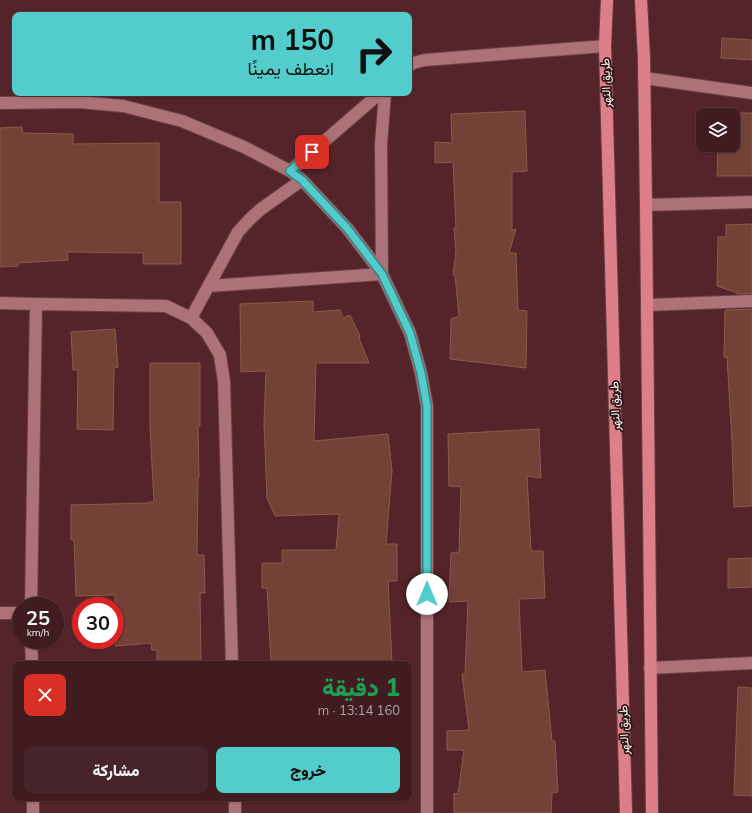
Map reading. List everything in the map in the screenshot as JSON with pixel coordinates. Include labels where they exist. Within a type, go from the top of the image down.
[{"type":"main road","name":"طريق النهر","points":[[607,0],[605,46],[626,813]]},
{"type":"main road","points":[[641,0],[646,205],[652,813]]},
{"type":"street","points":[[412,64],[425,60],[605,46]]},
{"type":"street","points":[[644,78],[752,94]]},
{"type":"street","points":[[290,171],[377,96]]},
{"type":"street","points":[[382,274],[381,145],[385,96]]},
{"type":"street","points":[[0,103],[79,102],[123,106],[182,121],[244,147],[290,171],[302,180],[347,228],[382,274],[410,333],[421,373],[427,406],[427,813]]},
{"type":"street","points":[[191,318],[238,232],[261,209],[302,180]]},
{"type":"street","points":[[646,205],[752,202]]},
{"type":"street","points":[[209,286],[382,274]]},
{"type":"street","points":[[647,305],[752,301]]},
{"type":"street","points":[[0,303],[166,306],[191,318],[208,333],[220,355],[224,382],[232,661]]},
{"type":"street","points":[[31,597],[36,304]]},
{"type":"street","points":[[0,613],[12,612]]},
{"type":"street","points":[[32,649],[32,661]]},
{"type":"street","points":[[650,668],[752,663]]},
{"type":"street","points":[[33,801],[33,813]]},
{"type":"street","points":[[235,801],[235,813]]},
{"type":"building","points":[[722,38],[752,40],[752,60],[721,58]]},
{"type":"building","points":[[525,111],[527,171],[512,172],[512,230],[516,229],[509,253],[516,253],[518,310],[527,311],[526,368],[450,359],[451,319],[459,316],[455,275],[453,275],[456,251],[454,228],[456,228],[453,162],[435,163],[435,142],[452,143],[451,114]]},
{"type":"building","points":[[740,113],[752,113],[752,176],[717,176],[718,152],[740,152]]},
{"type":"building","points":[[22,127],[23,133],[73,134],[73,144],[159,143],[159,202],[181,202],[181,264],[143,264],[143,253],[67,252],[68,260],[18,263],[18,266],[0,267],[0,128]]},
{"type":"building","points":[[752,224],[752,294],[737,294],[738,293],[717,286],[718,237],[726,237],[726,225]]},
{"type":"building","points":[[313,301],[313,312],[340,310],[343,318],[350,315],[360,336],[359,338],[369,363],[316,363],[314,441],[388,434],[392,471],[386,544],[397,544],[397,581],[388,581],[392,661],[271,661],[267,588],[262,588],[262,563],[282,563],[282,550],[336,550],[339,514],[275,516],[267,498],[264,423],[266,371],[241,372],[240,304]]},
{"type":"building","points":[[752,309],[752,506],[734,507],[727,357],[724,357],[725,311]]},
{"type":"building","points":[[115,329],[118,367],[114,368],[113,430],[77,429],[78,370],[73,370],[71,332]]},
{"type":"building","points":[[150,363],[200,363],[197,555],[204,555],[205,593],[200,593],[201,661],[157,661],[157,650],[152,650],[151,643],[124,645],[124,597],[115,597],[115,595],[76,596],[74,540],[71,540],[71,505],[154,502],[150,427]]},
{"type":"building","points":[[539,429],[541,478],[527,476],[531,551],[543,551],[545,598],[519,599],[522,672],[545,670],[552,741],[555,741],[558,792],[552,793],[551,813],[454,813],[454,793],[458,794],[464,750],[447,750],[447,731],[469,730],[462,674],[465,674],[468,601],[449,602],[451,553],[459,552],[461,487],[449,486],[448,434]]},
{"type":"building","points":[[752,558],[752,587],[728,588],[728,559]]},
{"type":"building","points":[[738,687],[752,688],[752,796],[734,795]]},
{"type":"route","points":[[312,152],[290,171],[302,180],[347,228],[382,274],[410,333],[421,373],[427,406],[427,594]]}]
